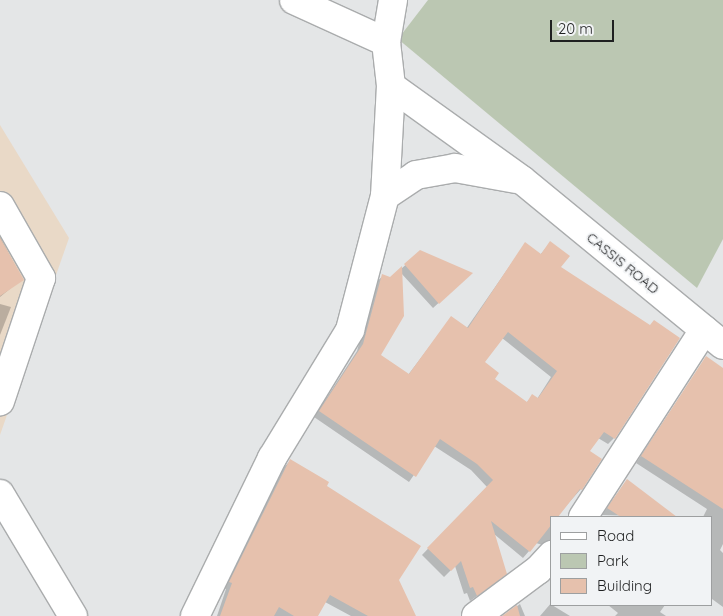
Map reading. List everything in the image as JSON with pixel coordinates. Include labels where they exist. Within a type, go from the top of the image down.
[{"type":"street","points":[[294,0],[386,42]]},
{"type":"street","points":[[195,616],[272,458],[350,330],[385,196],[391,86],[386,42],[393,0]]},
{"type":"street","name":"CASSIS ROAD","points":[[391,86],[522,180],[714,338]]},
{"type":"street","points":[[385,196],[416,175],[455,168],[522,180]]},
{"type":"street","points":[[0,206],[40,278],[0,401]]},
{"type":"street","points":[[584,516],[714,338]]},
{"type":"street","points":[[0,494],[73,616]]},
{"type":"street","points":[[476,616],[538,570],[550,557]]},
{"type":"shaded area","points":[[0,125],[69,238],[0,435]]},
{"type":"green space","points":[[428,0],[723,0],[723,239],[697,288],[398,39]]},
{"type":"building","points":[[0,238],[24,280],[0,296]]},
{"type":"building","points":[[550,241],[570,256],[561,267],[650,325],[654,320],[680,338],[615,439],[604,432],[590,451],[602,459],[582,490],[580,489],[559,516],[550,516],[550,527],[530,552],[491,521],[507,574],[477,596],[473,587],[470,588],[461,561],[451,571],[427,548],[493,480],[477,464],[440,439],[416,477],[319,411],[363,344],[382,274],[390,277],[402,266],[404,316],[381,355],[409,374],[451,316],[468,328],[525,242],[541,254]],"holes":[[[508,332],[557,371],[538,398],[532,394],[527,402],[495,379],[499,373],[485,362]]]},
{"type":"building","points":[[420,250],[473,273],[439,304],[404,264]]},
{"type":"building","points":[[706,356],[723,368],[723,509],[641,456]]},
{"type":"building","points":[[290,459],[329,482],[327,486],[421,546],[399,580],[416,616],[368,616],[330,595],[318,616],[294,616],[279,607],[274,616],[220,616],[232,583],[229,582]]},
{"type":"building","points":[[627,479],[676,516],[619,516],[607,508]]},
{"type":"building","points":[[517,605],[520,616],[502,616]]}]
